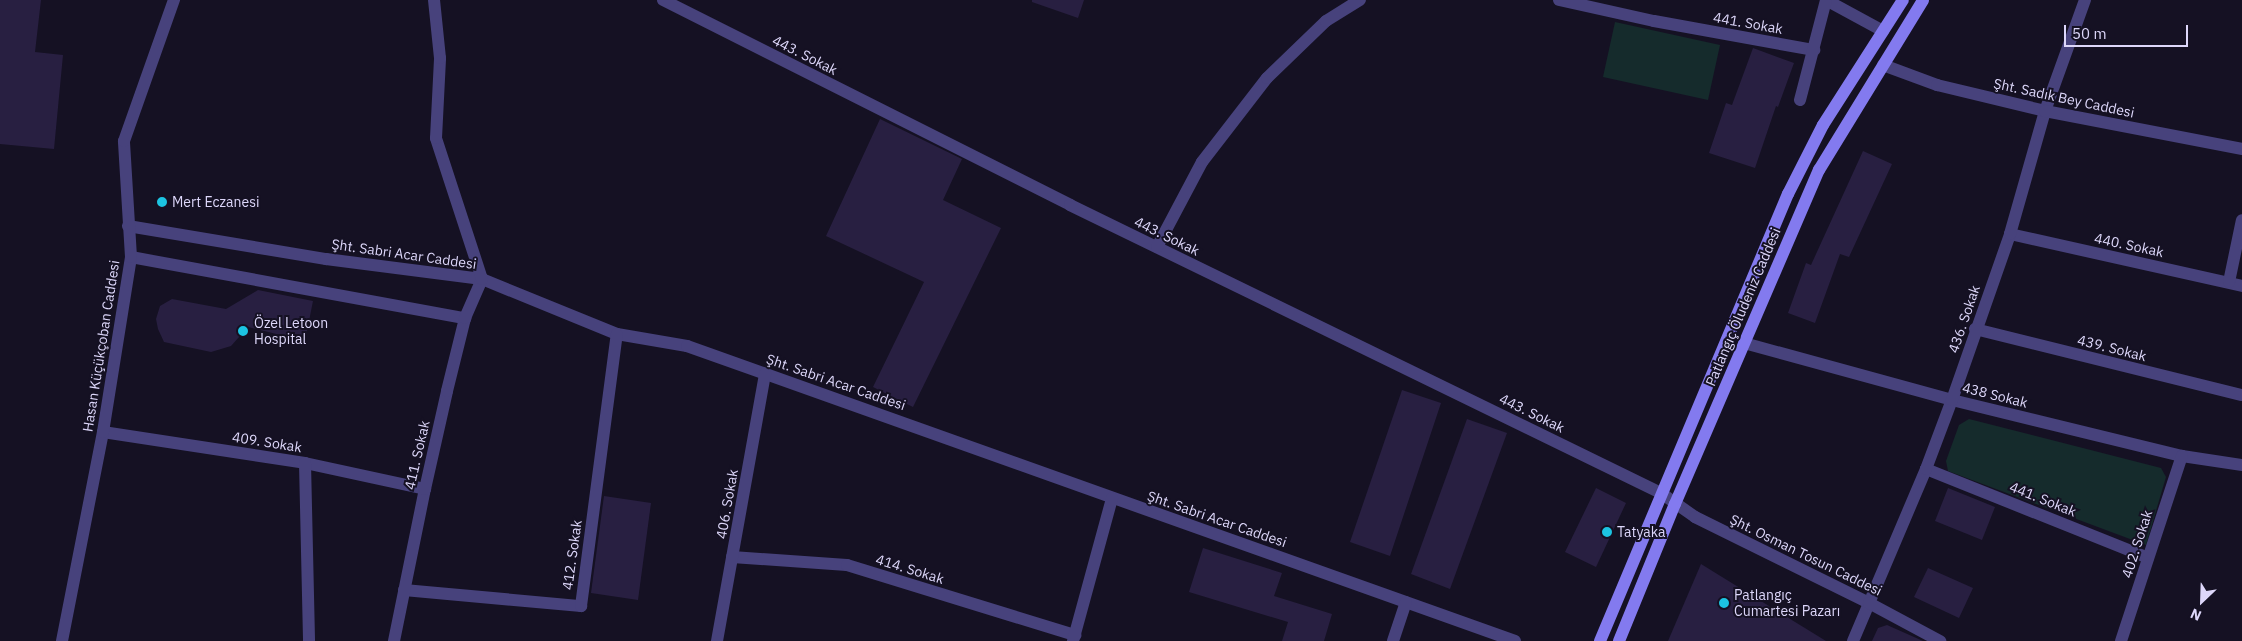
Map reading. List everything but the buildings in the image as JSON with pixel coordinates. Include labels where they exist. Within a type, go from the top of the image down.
[{"type":"main road","name":"Patlangıç Öludeniz Caddesi","points":[[1600,641],[1791,186],[1823,125],[1903,0]]},
{"type":"main road","name":"Patlangıç Öludeniz Caddesi","points":[[1619,641],[1674,504],[1819,170],[1923,0]]},
{"type":"street","name":"Hasan Küçükçoban Caddesi","points":[[62,641],[104,432],[131,257],[124,141],[174,0]]},
{"type":"street","points":[[434,0],[440,58],[436,138],[482,279]]},
{"type":"street","name":"443. Sokak","points":[[663,0],[1157,247],[1661,494]]},
{"type":"street","points":[[1157,247],[1202,162],[1261,85],[1326,21],[1360,0]]},
{"type":"street","name":"441. Sokak","points":[[1559,0],[1654,21],[1814,50]]},
{"type":"street","points":[[1800,100],[1826,0],[1883,31]]},
{"type":"street","name":"436. Sokak","points":[[1853,641],[1926,469],[1952,400],[2010,234],[2045,111],[2085,0]]},
{"type":"street","name":"Şht. Sadık Bey Caddesi","points":[[1883,65],[1937,85],[2045,111],[2242,149]]},
{"type":"street","points":[[2229,282],[2242,220]]},
{"type":"street","name":"Şht. Sabri Acar Caddesi","points":[[128,226],[326,258],[482,279],[617,334],[687,346],[1515,641]]},
{"type":"street","name":"440. Sokak","points":[[2010,234],[2242,286]]},
{"type":"street","points":[[131,257],[465,318]]},
{"type":"street","name":"411. Sokak","points":[[394,641],[424,489],[465,318],[482,279]]},
{"type":"street","name":"439. Sokak","points":[[1976,329],[2242,395]]},
{"type":"street","name":"412. Sokak","points":[[404,590],[580,606],[617,334]]},
{"type":"street","name":"438 Sokak","points":[[1744,343],[1952,400],[2182,456],[2242,465]]},
{"type":"street","name":"406. Sokak","points":[[717,641],[765,373]]},
{"type":"street","name":"409. Sokak","points":[[104,432],[305,463],[424,489]]},
{"type":"street","name":"402. Sokak","points":[[2121,641],[2182,456]]},
{"type":"street","points":[[305,463],[309,641]]},
{"type":"street","name":"441. Sokak","points":[[1926,469],[2148,558]]},
{"type":"street","name":"Şht. Osman Tosun Caddesi","points":[[1661,494],[1695,517],[1869,603],[1940,641]]},
{"type":"street","points":[[1074,638],[1112,498]]},
{"type":"street","name":"414. Sokak","points":[[732,557],[847,565],[1074,638]]},
{"type":"street","points":[[1393,641],[1406,602]]},
{"type":"green space","points":[[1615,22],[1720,45],[1708,100],[1603,77]]},
{"type":"green space","points":[[1969,419],[2161,468],[2166,477],[2146,545],[1948,471],[1946,461],[1959,425]]},
{"type":"place","name":"Mert Eczanesi","points":[[162,202]]},
{"type":"place","name":"Özel Letoon Hospital","points":[[243,331]]},
{"type":"place","name":"Tatyaka","points":[[1607,532]]},
{"type":"place","name":"Patlangıç Cumartesi Pazarı","points":[[1724,603]]}]
